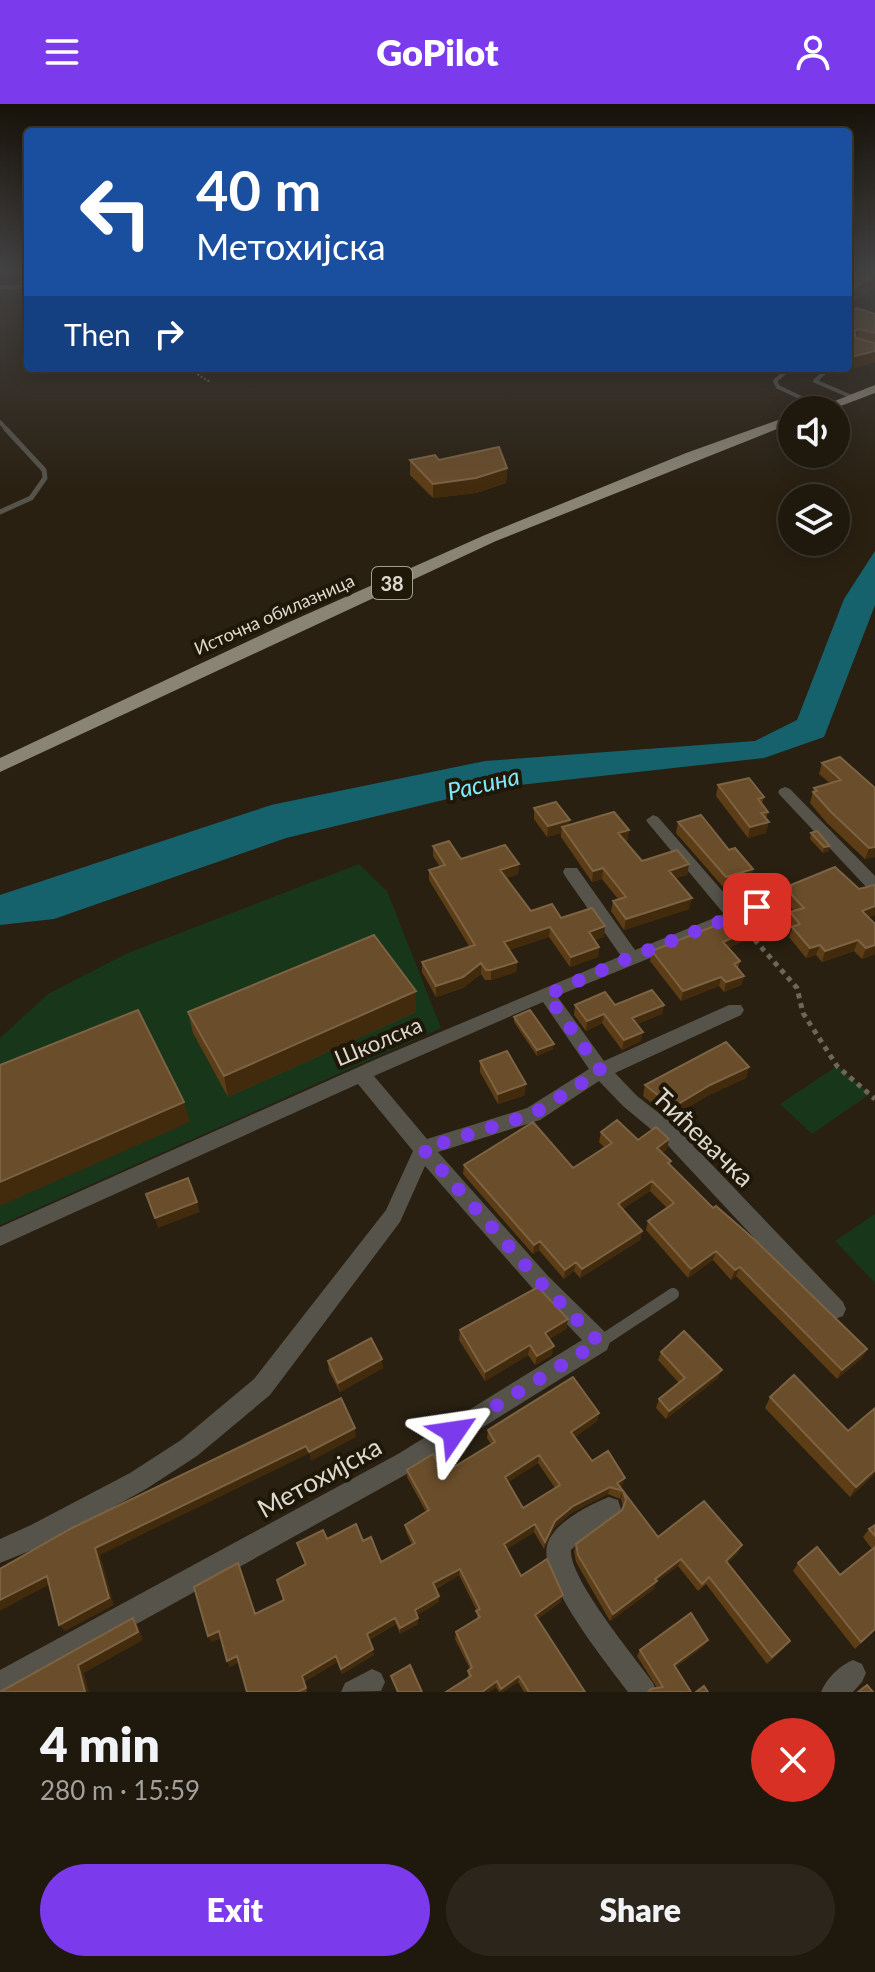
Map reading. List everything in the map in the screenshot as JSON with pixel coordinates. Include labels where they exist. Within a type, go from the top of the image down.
[{"type":"main road","points":[[852,397],[875,389]]},
{"type":"main road","name":"Источна обилазница","points":[[0,766],[203,668],[464,551],[621,483],[778,424]]},
{"type":"street","points":[[785,792],[875,886]]},
{"type":"street","points":[[653,820],[735,916]]},
{"type":"street","points":[[571,872],[631,957]]},
{"type":"street","name":"Школска","points":[[0,1237],[361,1074],[631,957],[779,899]]},
{"type":"street","name":"Ћићевачка","points":[[547,995],[601,1071],[630,1101],[666,1130],[835,1309]]},
{"type":"street","points":[[0,1551],[40,1534],[138,1481],[189,1448],[262,1387],[393,1216],[423,1149],[533,1114],[601,1071],[735,1010]]},
{"type":"street","points":[[361,1074],[541,1283],[599,1342]]},
{"type":"street","name":"Метохијска","points":[[0,1685],[406,1462],[599,1342]]},
{"type":"street","points":[[609,1509],[560,1544],[556,1554],[563,1572],[597,1629],[644,1692]]},
{"type":"lane","points":[[785,372],[775,381],[778,387],[795,396]]},
{"type":"lane","points":[[824,372],[815,381],[852,397]]},
{"type":"lane","points":[[0,422],[44,470],[46,477],[43,486],[26,502],[0,512]]},
{"type":"lane","points":[[599,1342],[673,1294]]},
{"type":"path","points":[[194,372],[210,382]]},
{"type":"path","points":[[735,916],[797,988],[803,1013],[837,1066],[875,1099]]},
{"type":"green space","points":[[359,864],[387,891],[441,1028],[0,1225],[0,1038],[48,994],[128,953]]},
{"type":"green space","points":[[837,1066],[870,1094],[812,1134],[780,1104]]},
{"type":"green space","points":[[875,1214],[875,1283],[835,1241]]},
{"type":"water","name":"Расина","points":[[875,551],[875,605],[824,737],[764,758],[493,788],[286,838],[54,919],[0,925],[0,895],[271,805],[485,761],[755,741],[797,720],[844,599]]},
{"type":"building","points":[[852,343],[875,343],[875,351],[852,357]]},
{"type":"building","points":[[499,447],[507,468],[476,478],[433,484],[410,460],[435,455],[439,460]]},
{"type":"building","points":[[840,757],[875,788],[875,847],[869,848],[813,792],[817,791],[814,788],[841,780],[822,763]]},
{"type":"building","points":[[749,778],[764,797],[758,799],[768,812],[761,813],[769,822],[750,827],[718,785]]},
{"type":"building","points":[[556,802],[570,820],[548,826],[534,808]]},
{"type":"building","points":[[614,812],[629,830],[618,833],[642,861],[677,850],[689,864],[669,871],[692,898],[626,919],[613,901],[626,897],[603,868],[593,871],[562,827]]},
{"type":"building","points":[[701,815],[729,850],[735,848],[753,869],[726,877],[678,822]]},
{"type":"building","points":[[817,831],[830,846],[824,847],[811,833]]},
{"type":"building","points":[[449,841],[461,859],[505,845],[519,864],[500,870],[531,911],[552,904],[561,918],[592,908],[605,926],[589,932],[599,947],[571,957],[550,927],[504,942],[517,962],[491,970],[486,970],[481,963],[463,977],[436,986],[422,962],[475,945],[429,870],[445,865],[433,846]]},
{"type":"building","points":[[835,867],[859,889],[875,885],[875,906],[862,911],[875,924],[875,945],[866,948],[858,940],[825,951],[820,945],[810,948],[792,927],[800,924],[790,912],[804,908],[791,894],[791,885]]},
{"type":"building","points":[[739,916],[752,929],[723,942],[740,961],[734,964],[744,976],[726,982],[721,977],[683,991],[652,951]]},
{"type":"building","points":[[374,935],[416,991],[224,1076],[188,1012]]},
{"type":"building","points":[[652,990],[664,1005],[632,1018],[643,1032],[624,1040],[604,1014],[587,1021],[575,1005],[605,992],[615,1005]]},
{"type":"building","points":[[138,1010],[184,1102],[0,1182],[0,1065]]},
{"type":"building","points":[[530,1010],[554,1044],[537,1050],[514,1017]]},
{"type":"building","points":[[726,1042],[749,1067],[673,1107],[645,1085]]},
{"type":"building","points":[[507,1051],[526,1084],[498,1094],[480,1061]]},
{"type":"building","points":[[617,1120],[638,1140],[656,1127],[669,1139],[657,1148],[671,1161],[668,1163],[713,1208],[716,1206],[755,1240],[867,1349],[842,1370],[740,1267],[735,1270],[716,1251],[691,1269],[648,1221],[674,1203],[652,1181],[618,1204],[642,1231],[582,1269],[576,1262],[565,1270],[540,1241],[534,1245],[464,1165],[533,1122],[573,1168],[612,1143],[601,1132]]},
{"type":"building","points":[[188,1178],[197,1202],[155,1218],[146,1194]]},
{"type":"building","points":[[538,1287],[568,1319],[545,1333],[554,1346],[537,1356],[530,1345],[485,1372],[460,1330]]},
{"type":"building","points":[[684,1331],[722,1370],[669,1411],[659,1399],[685,1378],[661,1352]]},
{"type":"building","points":[[371,1338],[382,1359],[338,1383],[328,1361]]},
{"type":"building","points":[[794,1375],[848,1431],[875,1408],[875,1470],[856,1487],[770,1397]]},
{"type":"building","points":[[573,1377],[599,1413],[571,1432],[592,1461],[608,1451],[625,1478],[617,1483],[623,1491],[610,1487],[573,1506],[555,1521],[545,1542],[535,1524],[504,1544],[521,1576],[547,1559],[563,1595],[535,1615],[585,1692],[529,1692],[519,1676],[501,1689],[497,1681],[482,1692],[446,1692],[471,1676],[468,1671],[472,1667],[456,1632],[480,1617],[476,1611],[480,1609],[460,1569],[433,1583],[439,1596],[415,1610],[418,1618],[400,1628],[395,1618],[367,1634],[373,1649],[341,1669],[336,1656],[302,1676],[306,1688],[297,1692],[247,1692],[237,1656],[227,1661],[219,1631],[208,1636],[194,1587],[238,1563],[255,1614],[284,1600],[277,1580],[306,1564],[297,1543],[323,1530],[327,1539],[356,1524],[363,1541],[371,1537],[381,1562],[415,1543],[405,1525],[429,1510],[407,1470],[433,1454],[444,1473],[495,1442],[488,1430]],"holes":[[[539,1455],[560,1485],[523,1508],[505,1477]]]},
{"type":"building","points":[[341,1398],[355,1428],[309,1452],[306,1446],[95,1548],[109,1598],[59,1625],[47,1576],[0,1600],[0,1569],[72,1528]]},
{"type":"building","points":[[623,1491],[658,1537],[704,1501],[742,1545],[726,1561],[790,1641],[772,1657],[709,1577],[702,1584],[681,1559],[613,1614],[578,1555],[576,1544],[622,1510],[626,1500]]},
{"type":"building","points":[[817,1547],[840,1575],[875,1547],[875,1629],[861,1642],[798,1563]]},
{"type":"building","points":[[691,1613],[708,1640],[674,1665],[691,1692],[648,1692],[663,1687],[640,1650]]},
{"type":"building","points":[[133,1618],[138,1632],[78,1665],[85,1692],[0,1692]]},
{"type":"building","points":[[410,1665],[422,1692],[398,1692],[391,1676]]},
{"type":"building","points":[[867,1685],[873,1692],[858,1692]]},
{"type":"route","points":[[454,1432],[599,1342],[541,1283],[423,1149],[508,1125],[533,1114],[601,1071],[547,995],[631,957],[757,907]]}]
